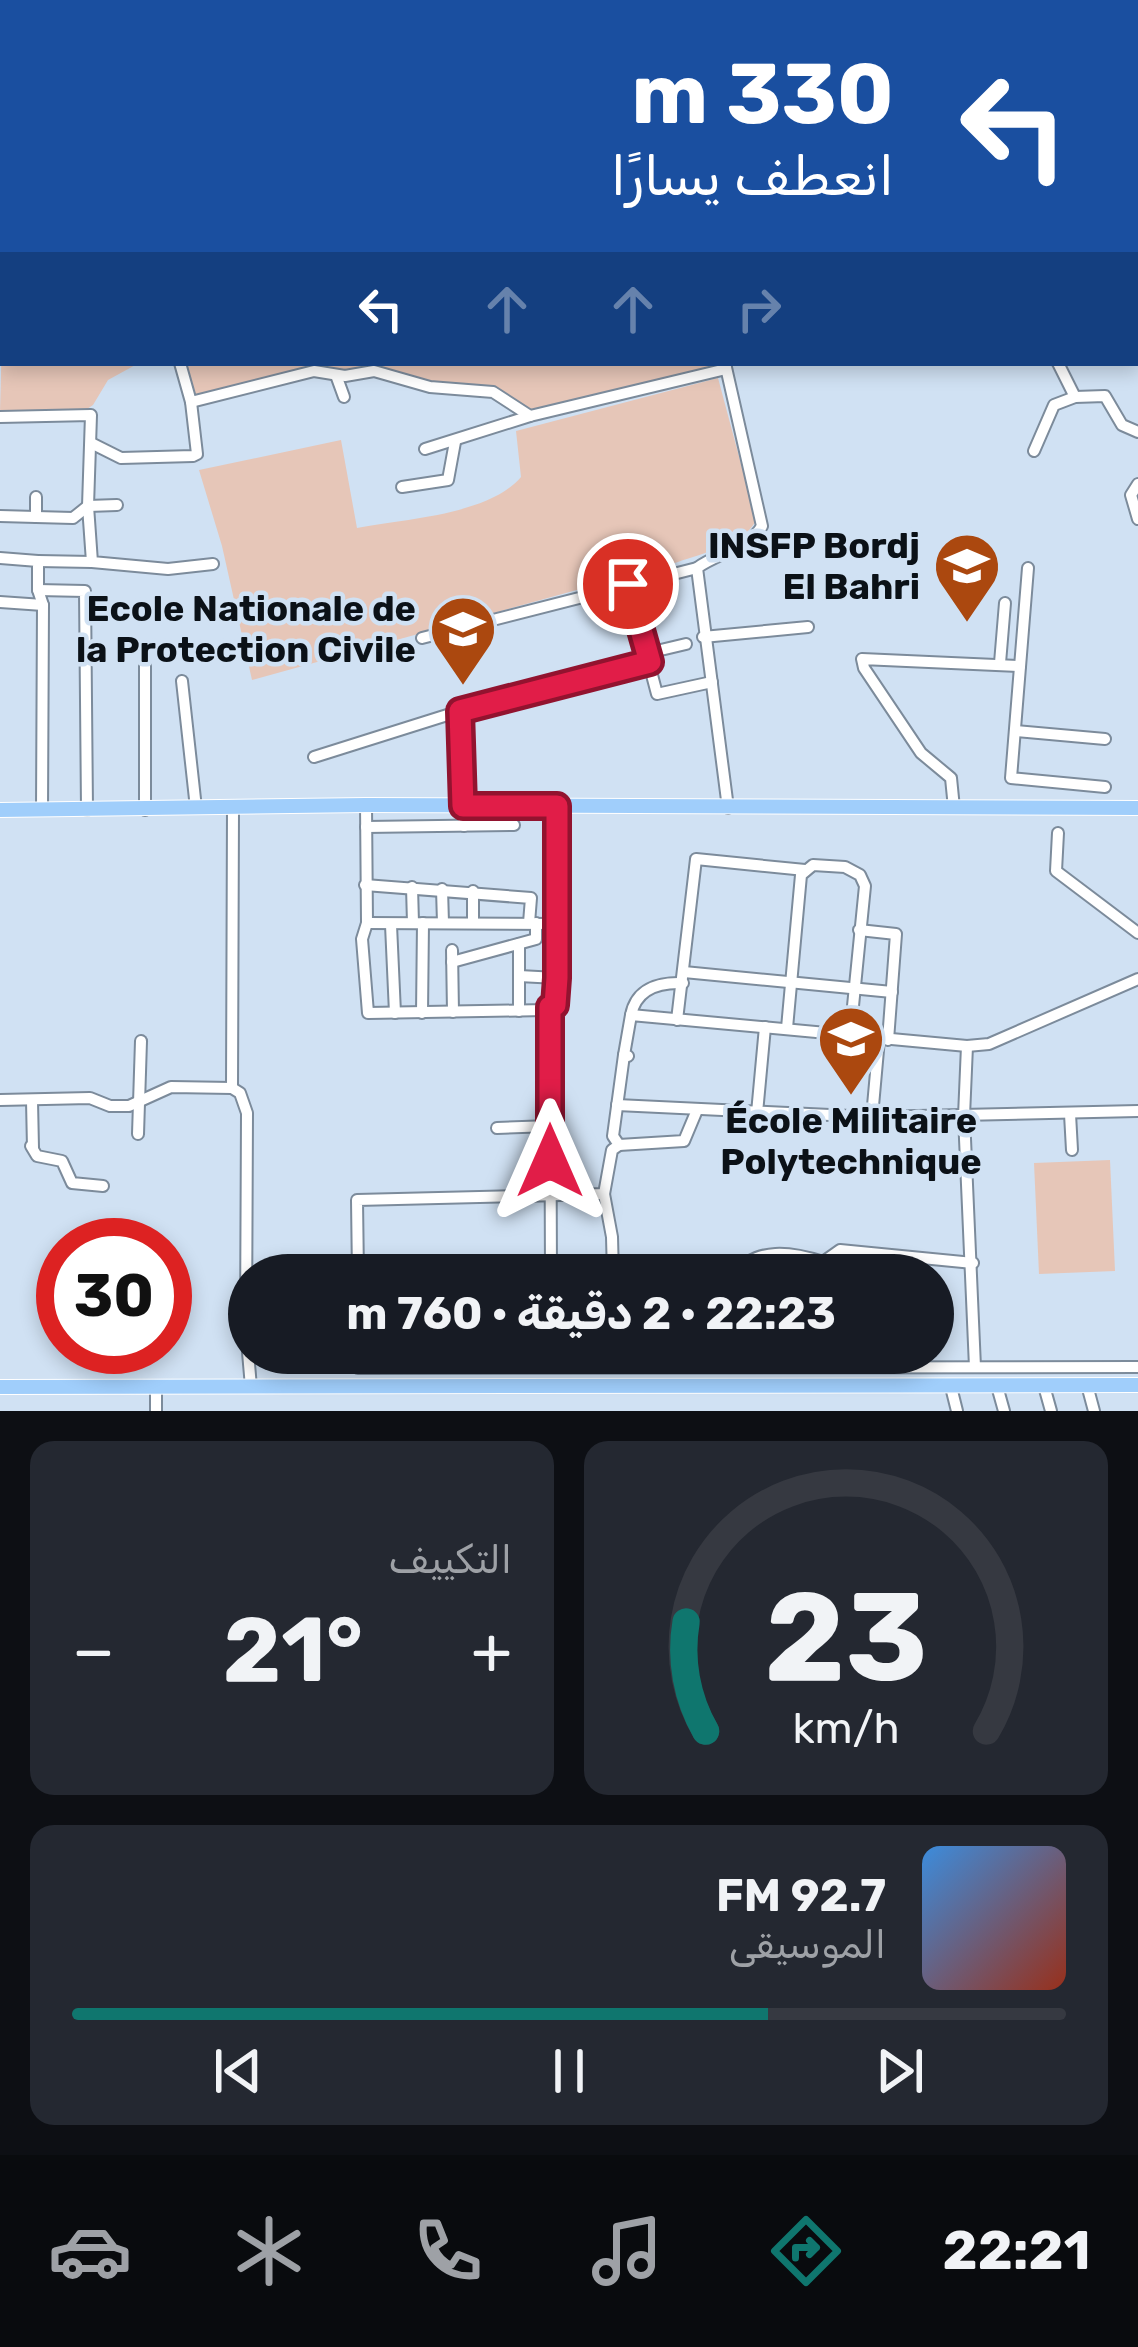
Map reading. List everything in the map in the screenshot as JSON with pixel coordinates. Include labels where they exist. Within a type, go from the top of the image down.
[{"type":"main road","points":[[0,810],[366,805],[1138,808]]},
{"type":"main road","points":[[0,1387],[1138,1385]]},
{"type":"street","points":[[91,442],[121,458],[197,454],[181,366]]},
{"type":"street","points":[[422,638],[697,568],[755,538],[762,526],[725,366],[530,416],[425,449]]},
{"type":"street","points":[[1060,366],[1075,397]]},
{"type":"street","points":[[191,402],[314,371],[388,372],[430,387],[493,392],[530,416]]},
{"type":"street","points":[[336,374],[344,397]]},
{"type":"street","points":[[1034,451],[1054,404],[1075,397],[1106,396],[1122,425],[1138,432]]},
{"type":"street","points":[[0,417],[91,415],[88,506],[92,562]]},
{"type":"street","points":[[403,487],[448,480],[454,442]]},
{"type":"street","points":[[1138,484],[1131,495],[1138,519]]},
{"type":"street","points":[[36,496],[36,517]]},
{"type":"street","points":[[0,515],[73,518],[88,506],[117,505]]},
{"type":"street","points":[[0,558],[168,569],[213,564]]},
{"type":"street","points":[[38,561],[38,590],[44,605],[42,810]]},
{"type":"street","points":[[697,568],[728,808]]},
{"type":"street","points":[[1028,568],[1011,778],[1105,787]]},
{"type":"street","points":[[628,584],[657,694],[712,682]]},
{"type":"street","points":[[38,590],[85,591],[88,810]]},
{"type":"street","points":[[0,602],[44,605]]},
{"type":"street","points":[[1000,663],[1005,602]]},
{"type":"street","points":[[704,638],[808,627]]},
{"type":"street","points":[[314,757],[686,644]]},
{"type":"street","points":[[954,808],[951,778],[921,753],[862,659],[1020,667]]},
{"type":"street","points":[[145,666],[145,811]]},
{"type":"street","points":[[182,681],[196,808]]},
{"type":"street","points":[[460,711],[464,826]]},
{"type":"street","points":[[1016,730],[1105,740]]},
{"type":"street","points":[[366,805],[367,923],[362,939],[368,1013],[519,1011],[555,1005],[557,806]]},
{"type":"street","points":[[232,1088],[233,809]]},
{"type":"street","points":[[366,827],[514,825]]},
{"type":"street","points":[[1058,833],[1056,871],[1138,933]]},
{"type":"street","points":[[677,1020],[696,859],[805,870],[817,865],[845,867],[860,875],[865,886],[850,1036]]},
{"type":"street","points":[[787,1028],[800,878],[805,870]]},
{"type":"street","points":[[365,884],[556,899]]},
{"type":"street","points":[[412,887],[422,1012]]},
{"type":"street","points":[[442,890],[443,923]]},
{"type":"street","points":[[473,891],[473,923]]},
{"type":"street","points":[[500,923],[502,893]]},
{"type":"street","points":[[453,1012],[452,956],[536,939],[531,898]]},
{"type":"street","points":[[367,923],[557,924]]},
{"type":"street","points":[[391,925],[395,1012]]},
{"type":"street","points":[[859,930],[897,934],[872,1117]]},
{"type":"street","points":[[519,944],[519,1011]]},
{"type":"street","points":[[519,976],[557,978]]},
{"type":"street","points":[[620,1145],[613,1136],[631,1016],[634,1001],[647,989],[683,977],[792,981],[892,992]]},
{"type":"street","points":[[631,1016],[967,1046],[989,1044],[1138,979]]},
{"type":"street","points":[[550,1007],[550,1254]]},
{"type":"street","points":[[758,1113],[765,1027]]},
{"type":"street","points":[[139,1134],[141,1041]]},
{"type":"street","points":[[967,1046],[964,1117],[976,1367]]},
{"type":"street","points":[[0,1100],[90,1098],[113,1107],[139,1102],[171,1087],[232,1088],[240,1094],[247,1113],[246,1350],[251,1387]]},
{"type":"street","points":[[32,1101],[31,1146],[37,1156],[62,1161],[72,1184],[103,1186]]},
{"type":"street","points":[[617,1106],[872,1117],[1138,1111]]},
{"type":"street","points":[[613,1254],[604,1194],[611,1150],[620,1145],[684,1142],[697,1110]]},
{"type":"street","points":[[1070,1114],[1072,1150]]},
{"type":"street","points":[[497,1128],[551,1126]]},
{"type":"street","points":[[31,1146],[48,1150]]},
{"type":"street","points":[[358,1254],[357,1200],[604,1194]]},
{"type":"street","points":[[834,1254],[839,1250],[881,1254]]},
{"type":"street","points":[[954,1261],[974,1263]]},
{"type":"street","points":[[954,1367],[1138,1367]]},
{"type":"street","points":[[1087,1385],[1094,1411]]},
{"type":"street","points":[[997,1386],[1004,1411]]},
{"type":"street","points":[[1044,1386],[1051,1411]]},
{"type":"street","points":[[156,1387],[156,1411]]},
{"type":"street","points":[[950,1387],[957,1411]]},
{"type":"green space","points":[[1,366],[134,366],[108,380],[84,411],[0,412]]},
{"type":"green space","points":[[184,366],[716,367],[530,414],[510,396],[402,386],[381,376],[331,371],[192,394]]},
{"type":"green space","points":[[718,378],[756,520],[743,536],[678,562],[252,680],[222,546],[199,470],[341,440],[357,528],[421,518],[467,507],[507,490],[521,477],[516,431]]},
{"type":"green space","points":[[1110,1160],[1115,1271],[1039,1274],[1034,1163]]},
{"type":"place","name":"INSFP Bordj El Bahri","points":[[967,625]]},
{"type":"place","name":"Ecole Nationale de la Protection Civile","points":[[463,688]]},
{"type":"place","name":"École Militaire Polytechnique","points":[[851,1098]]},
{"type":"route","points":[[550,1161],[557,806],[463,806],[460,711],[650,662],[628,584]]}]
